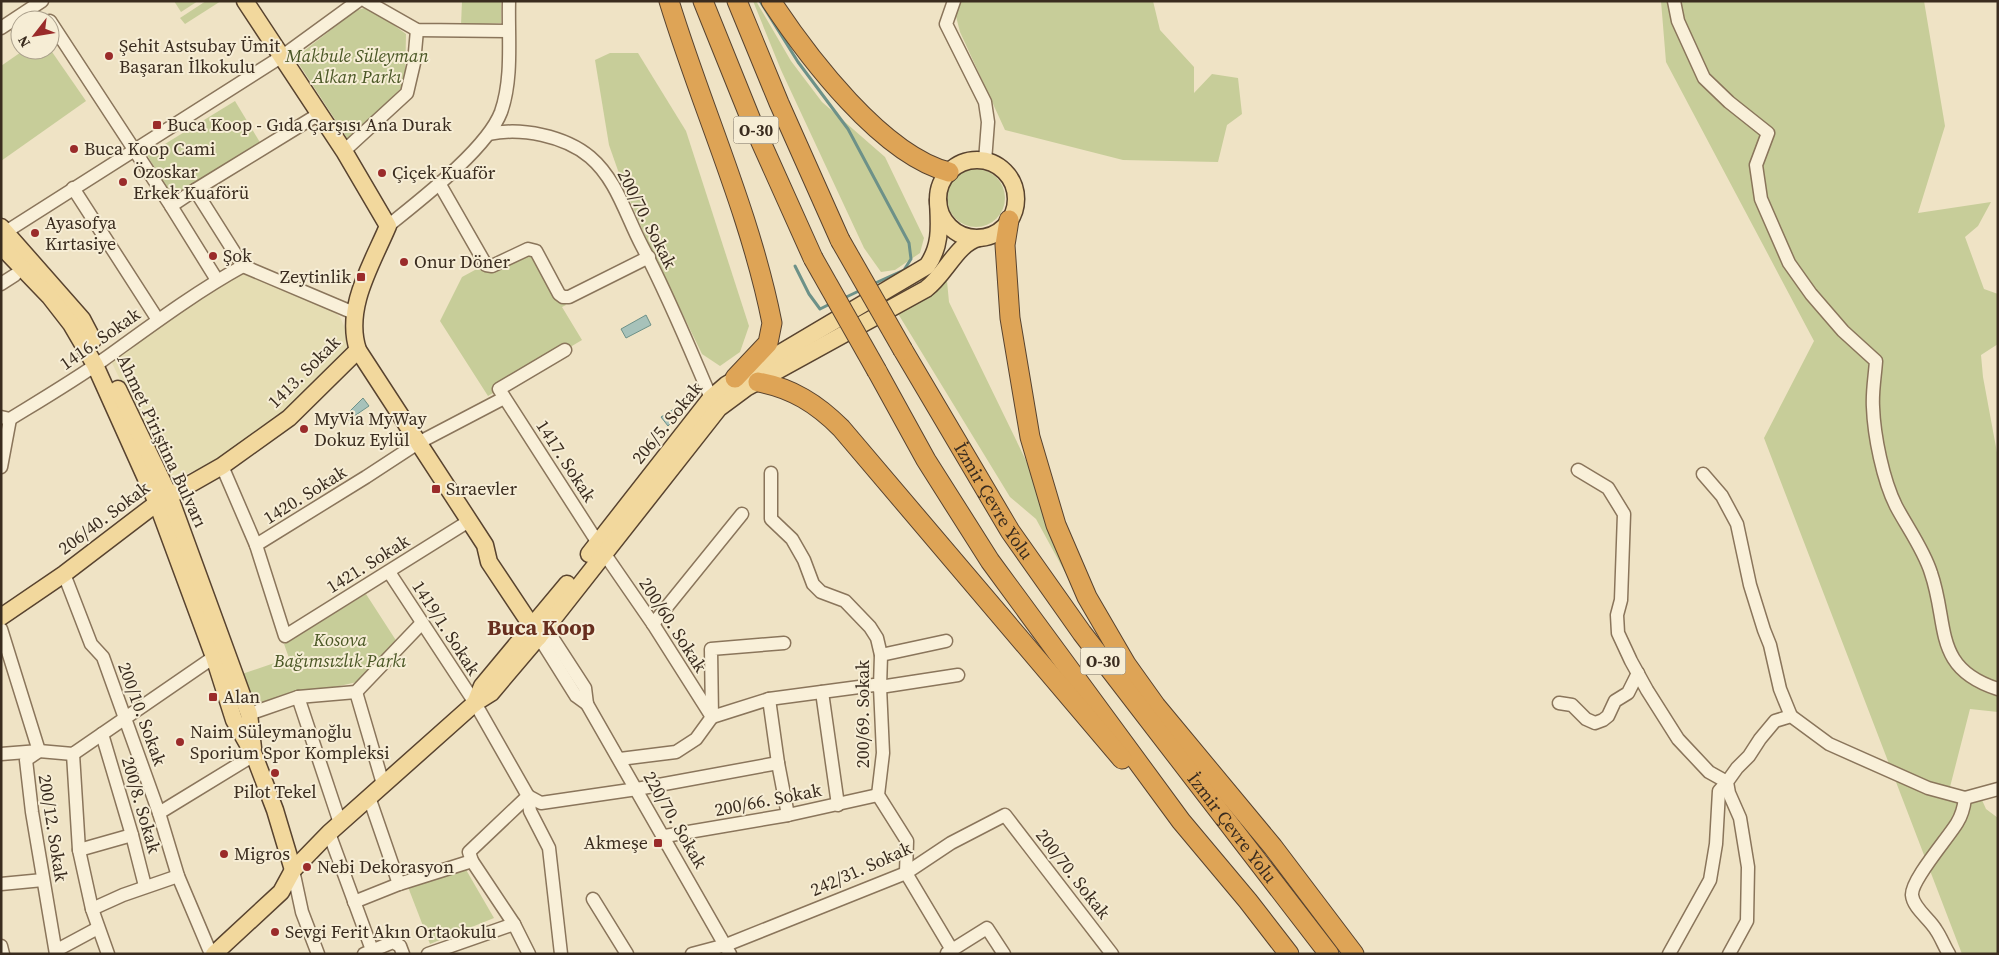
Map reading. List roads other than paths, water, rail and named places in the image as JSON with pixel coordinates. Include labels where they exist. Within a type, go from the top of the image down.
[{"type":"highway","points":[[669,1],[696,85],[740,202],[772,323],[768,343],[760,354],[735,378]]},
{"type":"highway","name":"İzmir Çevre Yolu","points":[[703,1],[751,120],[813,258],[926,460],[990,560],[1181,821],[1248,900],[1290,954]]},
{"type":"highway","name":"İzmir Çevre Yolu","points":[[737,1],[779,103],[840,240],[1010,531],[1076,625],[1329,954]]},
{"type":"highway","points":[[771,1],[812,58],[841,93],[861,113],[914,158],[937,169],[949,172]]},
{"type":"highway","points":[[1009,220],[1005,245],[1010,318],[1030,437],[1056,525],[1087,597],[1126,664],[1156,706],[1273,847],[1354,954]]},
{"type":"highway","points":[[758,382],[776,385],[808,399],[841,428],[1142,782],[1181,821]]},
{"type":"main road","points":[[245,1],[344,151],[388,226]]},
{"type":"main road","points":[[985,161],[999,167],[1012,184],[1015,206],[1009,220],[993,234],[979,238],[964,236],[950,228],[941,215],[938,200],[940,185],[949,172],[966,162],[985,161]]},
{"type":"main road","name":"206/5. Sokak","points":[[214,954],[281,892],[293,870],[334,828],[475,703],[491,693],[711,398],[735,378],[928,266],[934,256],[940,232],[938,200]]},
{"type":"main road","name":"1413. Sokak","points":[[163,499],[222,466],[289,418],[358,350],[354,333],[354,313],[362,288],[388,226]]},
{"type":"main road","name":"Ahmet Piriştina Bulvarı","points":[[2,235],[82,319],[100,363],[163,499],[249,714],[254,755]]},
{"type":"main road","name":"206/5. Sokak","points":[[601,548],[654,492],[719,408],[734,395],[926,289],[943,273],[963,245],[970,240],[979,238]]},
{"type":"main road","points":[[358,350],[485,545],[496,554],[539,627]]},
{"type":"main road","name":"Ahmet Piriştina Bulvarı","points":[[163,499],[234,720],[254,755],[275,810],[293,870]]},
{"type":"main road","name":"206/40. Sokak","points":[[1,617],[64,574],[163,499]]},
{"type":"street","points":[[2,235],[281,57],[358,1]]},
{"type":"street","points":[[366,1],[417,30],[508,31]]},
{"type":"street","name":"1413. Sokak","points":[[388,226],[439,183],[489,134],[501,112],[508,64],[509,1]]},
{"type":"street","points":[[954,1],[946,24],[984,102],[988,122],[985,161]]},
{"type":"street","points":[[1674,1],[1678,21],[1704,78],[1729,102],[1768,133],[1756,165],[1761,199],[1789,263],[1811,294],[1843,331],[1876,361],[1873,406],[1878,449],[1895,504],[1931,572],[1949,652],[1964,672],[1988,686],[1998,689]]},
{"type":"street","points":[[1,28],[39,2]]},
{"type":"street","points":[[344,151],[375,125],[407,93],[414,64],[417,30]]},
{"type":"street","points":[[60,35],[218,280]]},
{"type":"street","points":[[171,206],[319,114]]},
{"type":"street","name":"200/70. Sokak","points":[[489,134],[508,132],[548,137],[581,150],[599,166],[617,194],[649,257],[711,398]]},
{"type":"street","points":[[439,183],[487,266],[492,266],[528,249],[533,249],[559,294],[567,298],[649,257]]},
{"type":"street","points":[[73,188],[158,320]]},
{"type":"street","points":[[195,190],[243,266],[354,313]]},
{"type":"street","name":"1416. Sokak","points":[[6,418],[100,363],[158,320],[218,280],[243,266]]},
{"type":"street","points":[[1,284],[15,275]]},
{"type":"street","points":[[504,398],[499,389],[565,350]]},
{"type":"street","name":"1420. Sokak","points":[[256,545],[418,443],[504,398]]},
{"type":"street","name":"1417. Sokak","points":[[504,398],[601,548]]},
{"type":"street","points":[[1,466],[6,418]]},
{"type":"street","points":[[222,466],[256,545]]},
{"type":"street","points":[[1578,470],[1608,488],[1624,514],[1621,600],[1617,615],[1618,632],[1638,673],[1678,739],[1709,772],[1726,782],[1740,818],[1748,867],[1748,921],[1730,954]]},
{"type":"street","name":"200/69. Sokak","points":[[771,474],[771,519],[792,539],[804,560],[813,584],[821,592],[845,600],[870,627],[876,638],[881,654],[880,687],[883,753],[878,795]]},
{"type":"street","points":[[1702,474],[1722,496],[1737,524],[1750,585],[1770,645],[1780,689],[1791,716],[1829,744],[1928,788],[1965,798],[1998,789]]},
{"type":"street","points":[[653,624],[742,514]]},
{"type":"street","name":"1421. Sokak","points":[[256,545],[284,636],[469,521]]},
{"type":"street","name":"200/60. Sokak","points":[[601,548],[653,624],[712,717]]},
{"type":"street","name":"1419/1. Sokak","points":[[389,572],[475,703],[528,796],[530,811],[549,848],[560,954]]},
{"type":"street","name":"200/10. Sokak","points":[[64,574],[91,644],[103,657],[159,813],[178,876],[211,954]]},
{"type":"street","points":[[249,714],[298,698],[356,692],[422,624]]},
{"type":"street","name":"220/70. Sokak","points":[[539,627],[576,696],[587,704],[620,759],[728,950]]},
{"type":"street","name":"200/12. Sokak","points":[[1,628],[39,751],[26,760],[43,880],[57,952]]},
{"type":"street","points":[[881,654],[946,641]]},
{"type":"street","points":[[712,717],[711,649],[784,643]]},
{"type":"street","points":[[1,754],[39,751],[73,754],[125,716],[214,657]]},
{"type":"street","points":[[1559,703],[1572,704],[1586,719],[1594,723],[1603,720],[1608,716],[1615,701],[1628,693],[1638,673]]},
{"type":"street","points":[[620,759],[676,752],[696,739],[712,717],[769,699],[874,685],[880,687],[958,675]]},
{"type":"street","points":[[356,692],[383,784]]},
{"type":"street","points":[[822,692],[838,805]]},
{"type":"street","points":[[298,698],[368,952],[393,942],[400,946],[403,954]]},
{"type":"street","points":[[769,699],[788,815]]},
{"type":"street","points":[[1669,954],[1710,880],[1716,844],[1719,791],[1749,756],[1775,721],[1791,716]]},
{"type":"street","name":"200/8. Sokak","points":[[102,734],[145,886]]},
{"type":"street","points":[[73,754],[79,850],[92,909],[108,954]]},
{"type":"street","points":[[159,813],[254,755]]},
{"type":"street","points":[[529,954],[514,924],[472,861],[469,852],[528,796],[541,803],[637,790],[778,763]]},
{"type":"street","points":[[878,795],[907,841],[906,873],[949,952],[986,928],[1004,954]]},
{"type":"street","name":"200/66. Sokak","points":[[664,836],[788,815],[878,795]]},
{"type":"street","points":[[369,797],[399,884]]},
{"type":"street","points":[[1949,954],[1935,928],[1916,904],[1912,895],[1914,885],[1956,824],[1963,810],[1965,798]]},
{"type":"street","name":"200/70. Sokak","points":[[1006,815],[1112,954]]},
{"type":"street","name":"242/31. Sokak","points":[[692,954],[728,950],[906,873],[951,843],[1006,815]]},
{"type":"street","points":[[79,850],[132,835]]},
{"type":"street","points":[[354,902],[399,884],[472,861]]},
{"type":"street","points":[[293,870],[302,912],[318,954]]},
{"type":"street","points":[[92,909],[145,886],[178,876]]},
{"type":"street","points":[[1,884],[43,880]]},
{"type":"street","points":[[593,899],[627,954]]},
{"type":"street","points":[[428,954],[514,924]]},
{"type":"street","points":[[57,952],[98,928]]},
{"type":"street","points":[[1,946],[3,954]]},
{"type":"water","points":[[646,315],[651,325],[626,338],[621,329]]},
{"type":"water","points":[[363,398],[369,406],[347,421],[344,417]]},
{"type":"water","points":[[677,407],[681,412],[668,426],[661,417]]},
{"type":"waterway","points":[[760,1],[798,62],[848,129],[909,243],[911,259],[904,270],[871,285]]},
{"type":"waterway","points":[[795,266],[809,294],[820,309],[832,303]]},
{"type":"waterway","points":[[842,299],[861,290]]},
{"type":"place","name":"Şehit Astsubay Ümit Başaran İlkokulu","points":[[109,56]]},
{"type":"place","name":"Buca Koop - Gıda Çarşısı Ana Durak","points":[[157,125]]},
{"type":"place","name":"Buca Koop Cami","points":[[74,149]]},
{"type":"place","name":"Çiçek Kuaför","points":[[382,173]]},
{"type":"place","name":"Özoskar Erkek Kuaförü","points":[[123,182]]},
{"type":"place","name":"Ayasofya Kırtasiye","points":[[35,233]]},
{"type":"place","name":"Şok","points":[[213,256]]},
{"type":"place","name":"Onur Döner","points":[[404,262]]},
{"type":"place","name":"Zeytinlik","points":[[361,277]]},
{"type":"place","name":"MyVia MyWay Dokuz Eylül","points":[[304,429]]},
{"type":"place","name":"Sıraevler","points":[[436,489]]},
{"type":"place","name":"Alan","points":[[213,697]]},
{"type":"place","name":"Naim Süleymanoğlu Sporium Spor Kompleksi","points":[[180,742]]},
{"type":"place","name":"Pilot Tekel","points":[[275,773]]},
{"type":"place","name":"Akmeşe","points":[[658,843]]},
{"type":"place","name":"Migros","points":[[224,854]]},
{"type":"place","name":"Nebi Dekorasyon","points":[[307,867]]},
{"type":"place","name":"Sevgi Ferit Akın Ortaokulu","points":[[275,932]]},
{"type":"district","name":"Buca Koop","points":[[541,627]]},
{"type":"park label","name":"Makbule Süleyman Alkan Parkı","points":[[357,66]]},
{"type":"park label","name":"Kosova Bağımsızlık Parkı","points":[[340,650]]}]
